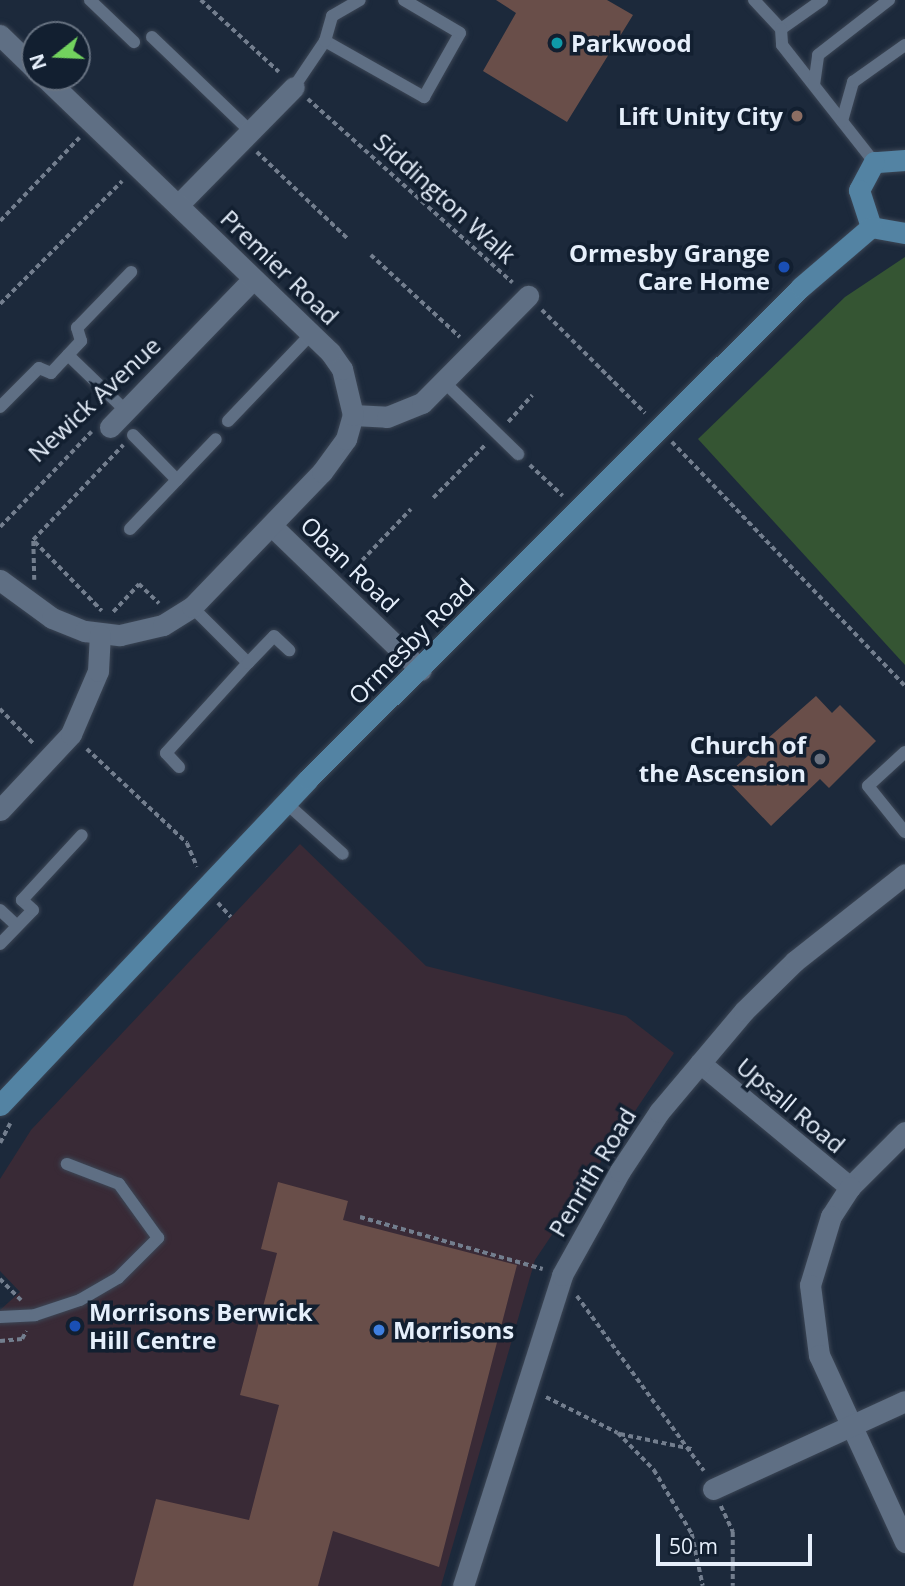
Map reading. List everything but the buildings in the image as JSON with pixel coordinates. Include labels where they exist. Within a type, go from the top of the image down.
[{"type":"street","points":[[0,35],[21,55]]},
{"type":"street","points":[[178,205],[294,86]]},
{"type":"street","name":"Premier Road","points":[[59,91],[311,334],[342,369],[353,415]]},
{"type":"street","points":[[905,160],[874,162],[859,190],[871,227],[905,233]]},
{"type":"street","name":"Ormesby Road","points":[[0,1105],[286,803],[658,429],[871,227]]},
{"type":"street","name":"Newick Avenue","points":[[110,427],[252,280]]},
{"type":"street","points":[[0,580],[52,618],[100,635],[134,634],[184,613],[272,526],[335,455],[353,415],[405,413],[443,381],[528,296]]},
{"type":"street","name":"Oban Road","points":[[272,526],[421,670]]},
{"type":"street","points":[[0,810],[71,734],[98,671],[100,635]]},
{"type":"street","name":"Penrith Road","points":[[463,1586],[520,1392],[562,1275],[627,1161],[700,1063],[795,961],[905,874]]},
{"type":"street","name":"Upsall Road","points":[[700,1063],[850,1187]]},
{"type":"street","points":[[905,1132],[850,1187],[831,1216],[810,1285],[819,1355],[905,1542]]},
{"type":"street","points":[[713,1489],[905,1401]]},
{"type":"lane","points":[[90,0],[134,42]]},
{"type":"lane","points":[[294,86],[325,41],[332,16],[360,0]]},
{"type":"lane","points":[[325,41],[424,97],[460,33],[404,0]]},
{"type":"lane","points":[[754,0],[781,29],[782,46],[874,162]]},
{"type":"lane","points":[[781,29],[822,0]]},
{"type":"lane","points":[[814,85],[818,55],[889,0]]},
{"type":"lane","points":[[152,37],[247,135]]},
{"type":"lane","points":[[842,121],[853,82],[905,45]]},
{"type":"lane","points":[[0,407],[39,368],[51,373],[81,341],[77,328],[131,272]]},
{"type":"lane","points":[[228,421],[311,334]]},
{"type":"lane","points":[[68,355],[126,411]]},
{"type":"lane","points":[[443,381],[519,454]]},
{"type":"lane","points":[[133,435],[177,480]]},
{"type":"lane","points":[[130,529],[216,439]]},
{"type":"lane","points":[[184,613],[248,663]]},
{"type":"lane","points":[[179,767],[166,753],[248,663],[274,636],[289,650]]},
{"type":"lane","points":[[905,752],[868,786],[905,832]]},
{"type":"lane","points":[[286,803],[343,854]]},
{"type":"lane","points":[[0,944],[33,910],[22,900],[82,835]]},
{"type":"lane","points":[[0,910],[17,926]]},
{"type":"lane","points":[[0,1317],[35,1315],[80,1300],[118,1278],[158,1238],[119,1184],[67,1164]]},
{"type":"path","name":"Siddington Walk","points":[[201,0],[528,296],[658,429],[728,495],[905,686]]},
{"type":"path","points":[[0,221],[92,123]]},
{"type":"path","points":[[247,135],[349,240]]},
{"type":"path","points":[[0,304],[137,166]]},
{"type":"path","points":[[371,255],[474,350]]},
{"type":"path","points":[[433,498],[532,395]]},
{"type":"path","name":"Newick Avenue","points":[[0,527],[102,421],[110,427]]},
{"type":"path","points":[[519,454],[578,511]]},
{"type":"path","points":[[336,587],[411,509]]},
{"type":"path","points":[[33,540],[108,617],[139,584],[184,613]]},
{"type":"path","points":[[0,709],[49,759]]},
{"type":"path","points":[[71,734],[187,843],[205,889],[231,917]]},
{"type":"path","points":[[360,1217],[562,1275],[692,1449],[733,1532],[733,1586]]},
{"type":"path","points":[[520,1392],[563,1403],[618,1433],[692,1449]]},
{"type":"path","points":[[618,1433],[674,1498],[692,1534],[703,1586]]},
{"type":"path","points":[[726,1586],[733,1579]]},
{"type":"shaded area","points":[[300,844],[426,966],[626,1016],[674,1053],[535,1260],[441,1586],[0,1586],[0,1310],[20,1292],[0,1271],[0,1179],[31,1130]]},
{"type":"green space","points":[[905,257],[905,665],[698,439],[845,297]]},
{"type":"place","name":"Parkwood","points":[[557,43]]},
{"type":"place","name":"Lift Unity City","points":[[797,116]]},
{"type":"place","name":"Ormesby Grange Care Home","points":[[784,267]]},
{"type":"place","name":"Church of the Ascension","points":[[820,759]]},
{"type":"place","name":"Morrisons Berwick Hill Centre","points":[[75,1326]]},
{"type":"place","name":"Morrisons","points":[[379,1330]]}]
